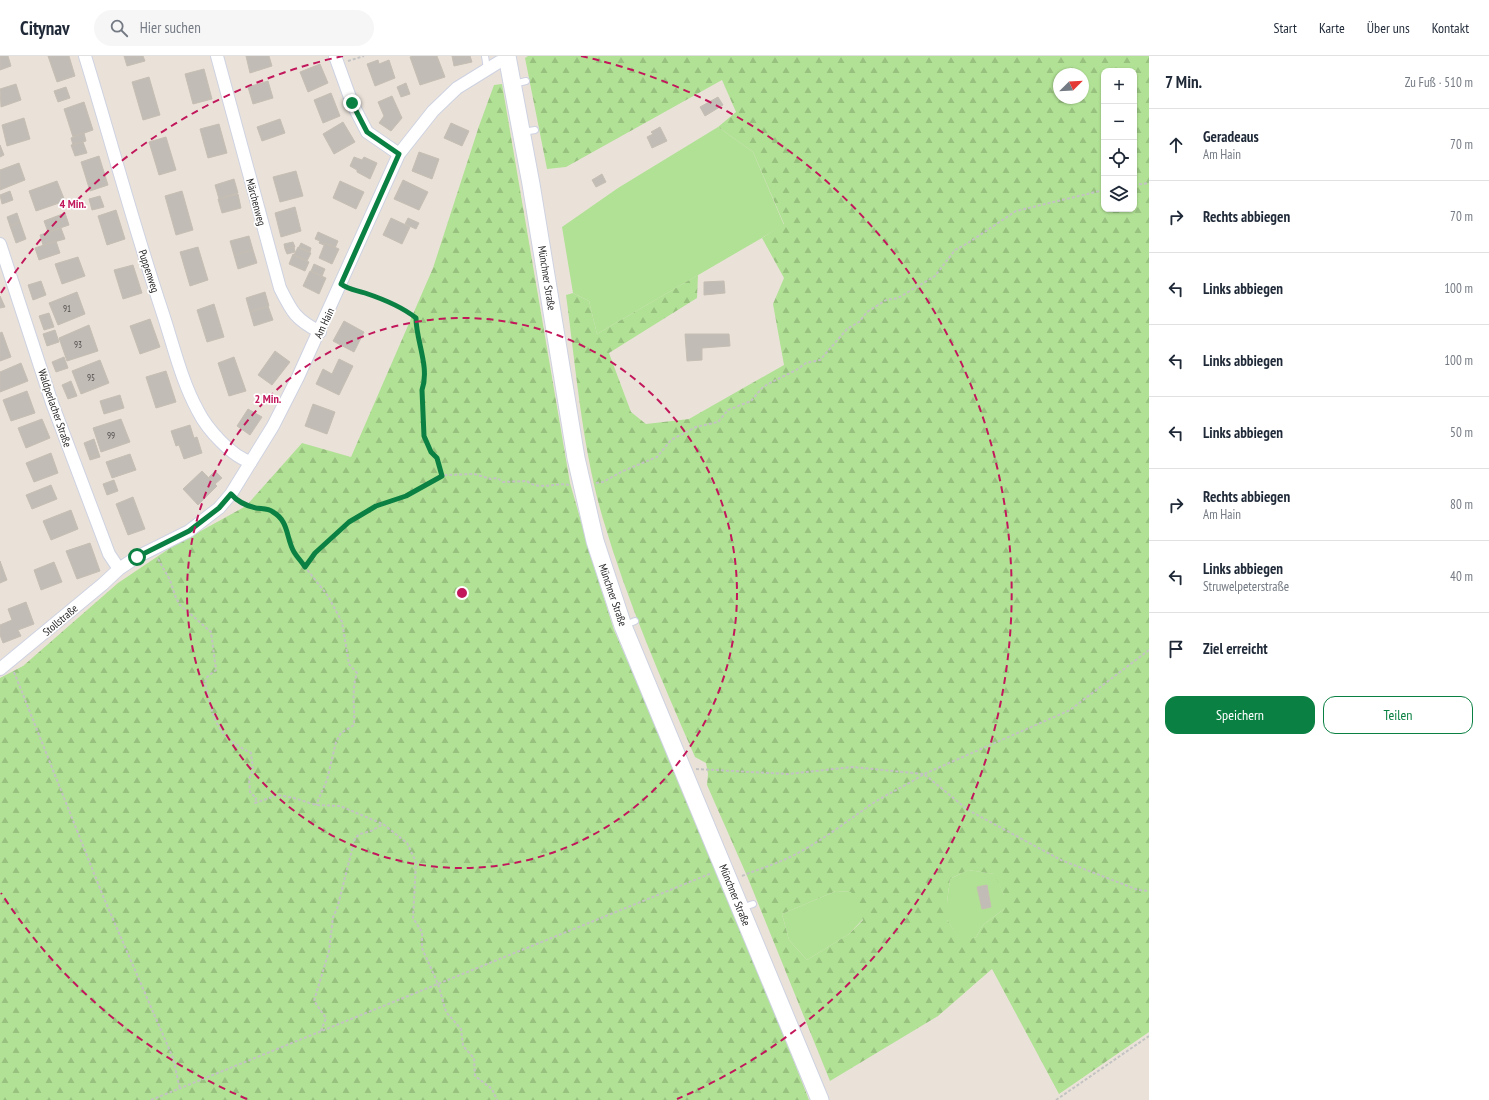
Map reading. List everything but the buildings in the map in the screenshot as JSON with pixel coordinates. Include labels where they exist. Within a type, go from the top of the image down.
[{"type":"main road","name":"Münchner Straße","points":[[507,58],[519,83],[516,104],[528,132],[581,488],[607,572],[747,906],[820,1100]]},
{"type":"street","name":"Puppenweg","points":[[85,56],[143,255],[184,379],[198,412],[219,440],[244,460],[251,462]]},
{"type":"street","name":"Märchenweg","points":[[217,56],[280,288],[289,306],[302,322],[320,332]]},
{"type":"street","name":"Am Hain","points":[[119,569],[151,549],[189,531],[219,508],[231,494],[273,426],[320,332],[399,154],[433,111],[457,88],[507,58]]},
{"type":"street","points":[[336,60],[352,103],[367,132],[399,154]]},
{"type":"street","name":"Waldperlacher Straße","points":[[0,244],[52,403],[109,554],[119,569]]},
{"type":"street","name":"Stollstraße","points":[[0,670],[119,569]]},
{"type":"lane","points":[[485,56],[487,69]]},
{"type":"path","points":[[336,60],[364,56]]},
{"type":"path","points":[[1137,185],[1149,183]]},
{"type":"path","points":[[305,567],[315,553],[349,522],[376,506],[406,496],[442,476],[474,474],[497,478],[502,482],[527,481],[531,484],[547,486],[562,483],[581,488],[603,482],[623,471],[657,457],[671,440],[696,426],[718,422],[728,410],[751,401],[763,387],[796,370],[806,363],[820,360],[847,329],[859,322],[867,312],[886,300],[898,298],[935,276],[955,250],[1016,211],[1101,191]]},
{"type":"path","points":[[341,284],[348,289],[368,294],[397,305],[416,318],[416,329],[423,363],[424,384],[422,390],[424,436],[431,452],[437,458],[442,476]]},
{"type":"path","points":[[231,494],[236,500],[255,508],[264,508],[273,511],[285,522],[294,553],[328,596],[342,622],[349,664],[357,673],[353,688],[353,700],[355,705],[354,725],[341,733],[336,742],[327,780],[316,805]]},
{"type":"path","points":[[151,549],[166,571],[180,605],[211,632],[216,670],[206,678],[205,683],[211,712],[222,734],[236,745],[251,753],[253,770],[249,779],[250,792],[256,798],[255,803],[278,795],[316,805],[340,806],[383,824],[407,843],[416,862],[413,918],[422,932],[422,948],[438,984],[446,1012],[460,1029],[463,1046],[474,1058],[475,1076],[492,1089],[497,1100]]},
{"type":"path","points":[[742,876],[772,866],[792,856],[848,823],[868,807],[903,788],[924,774],[1070,710],[1149,650]]},
{"type":"path","points":[[10,662],[103,896],[173,1058],[180,1088]]},
{"type":"path","points":[[700,769],[788,774],[852,767],[924,774],[968,810],[1061,860],[1138,890],[1149,891]]},
{"type":"path","points":[[696,768],[699,776]]},
{"type":"path","points":[[320,1032],[326,1018],[314,1001],[329,950],[333,917],[337,909],[355,838],[360,834],[371,831],[383,824]]},
{"type":"path","points":[[739,869],[744,883]]},
{"type":"path","points":[[151,1100],[717,871]]},
{"type":"path","points":[[1056,1100],[1149,1036]]},
{"type":"green space","points":[[528,56],[1149,56],[1149,1032],[1059,1094],[992,969],[938,1016],[830,1081],[747,876],[707,785],[708,774],[706,763],[695,757],[645,640],[612,550],[590,464],[580,408],[566,295],[573,293],[589,301],[597,334],[698,275],[697,298],[609,353],[631,412],[646,424],[689,419],[784,365],[773,304],[784,278],[762,238],[784,224],[753,152],[718,127],[736,112],[722,80],[566,167],[547,169],[525,58]],"holes":[[[968,870],[994,874],[1004,895],[1004,909],[983,925],[976,937],[962,942],[947,920],[947,902],[950,879]],[[836,891],[851,892],[863,920],[849,934],[807,960],[789,940],[782,914]]]},
{"type":"green space","points":[[502,84],[570,483],[595,570],[614,630],[726,887],[809,1100],[0,1100],[0,678],[23,666],[118,583],[170,548],[246,506],[302,443],[351,457],[433,268],[479,126],[494,85]]},
{"type":"green space","points":[[718,127],[753,152],[784,225],[597,334],[589,301],[573,293],[562,227],[618,188]]},
{"type":"green space","points":[[968,870],[995,874],[1004,895],[1004,909],[983,925],[976,937],[962,943],[947,920],[947,902],[950,879]]},
{"type":"green space","points":[[836,891],[852,892],[863,919],[849,934],[807,960],[789,940],[782,914]]},
{"type":"route","points":[[137,557],[189,531],[219,508],[231,494],[236,500],[255,508],[264,508],[273,511],[278,515],[285,522],[294,553],[305,567],[310,558],[349,522],[376,506],[390,503],[406,496],[432,480],[442,476],[440,464],[431,452],[424,436],[422,390],[424,384],[423,363],[416,329],[416,318],[397,305],[362,292],[348,289],[341,284],[399,154],[367,132],[352,103]]}]
